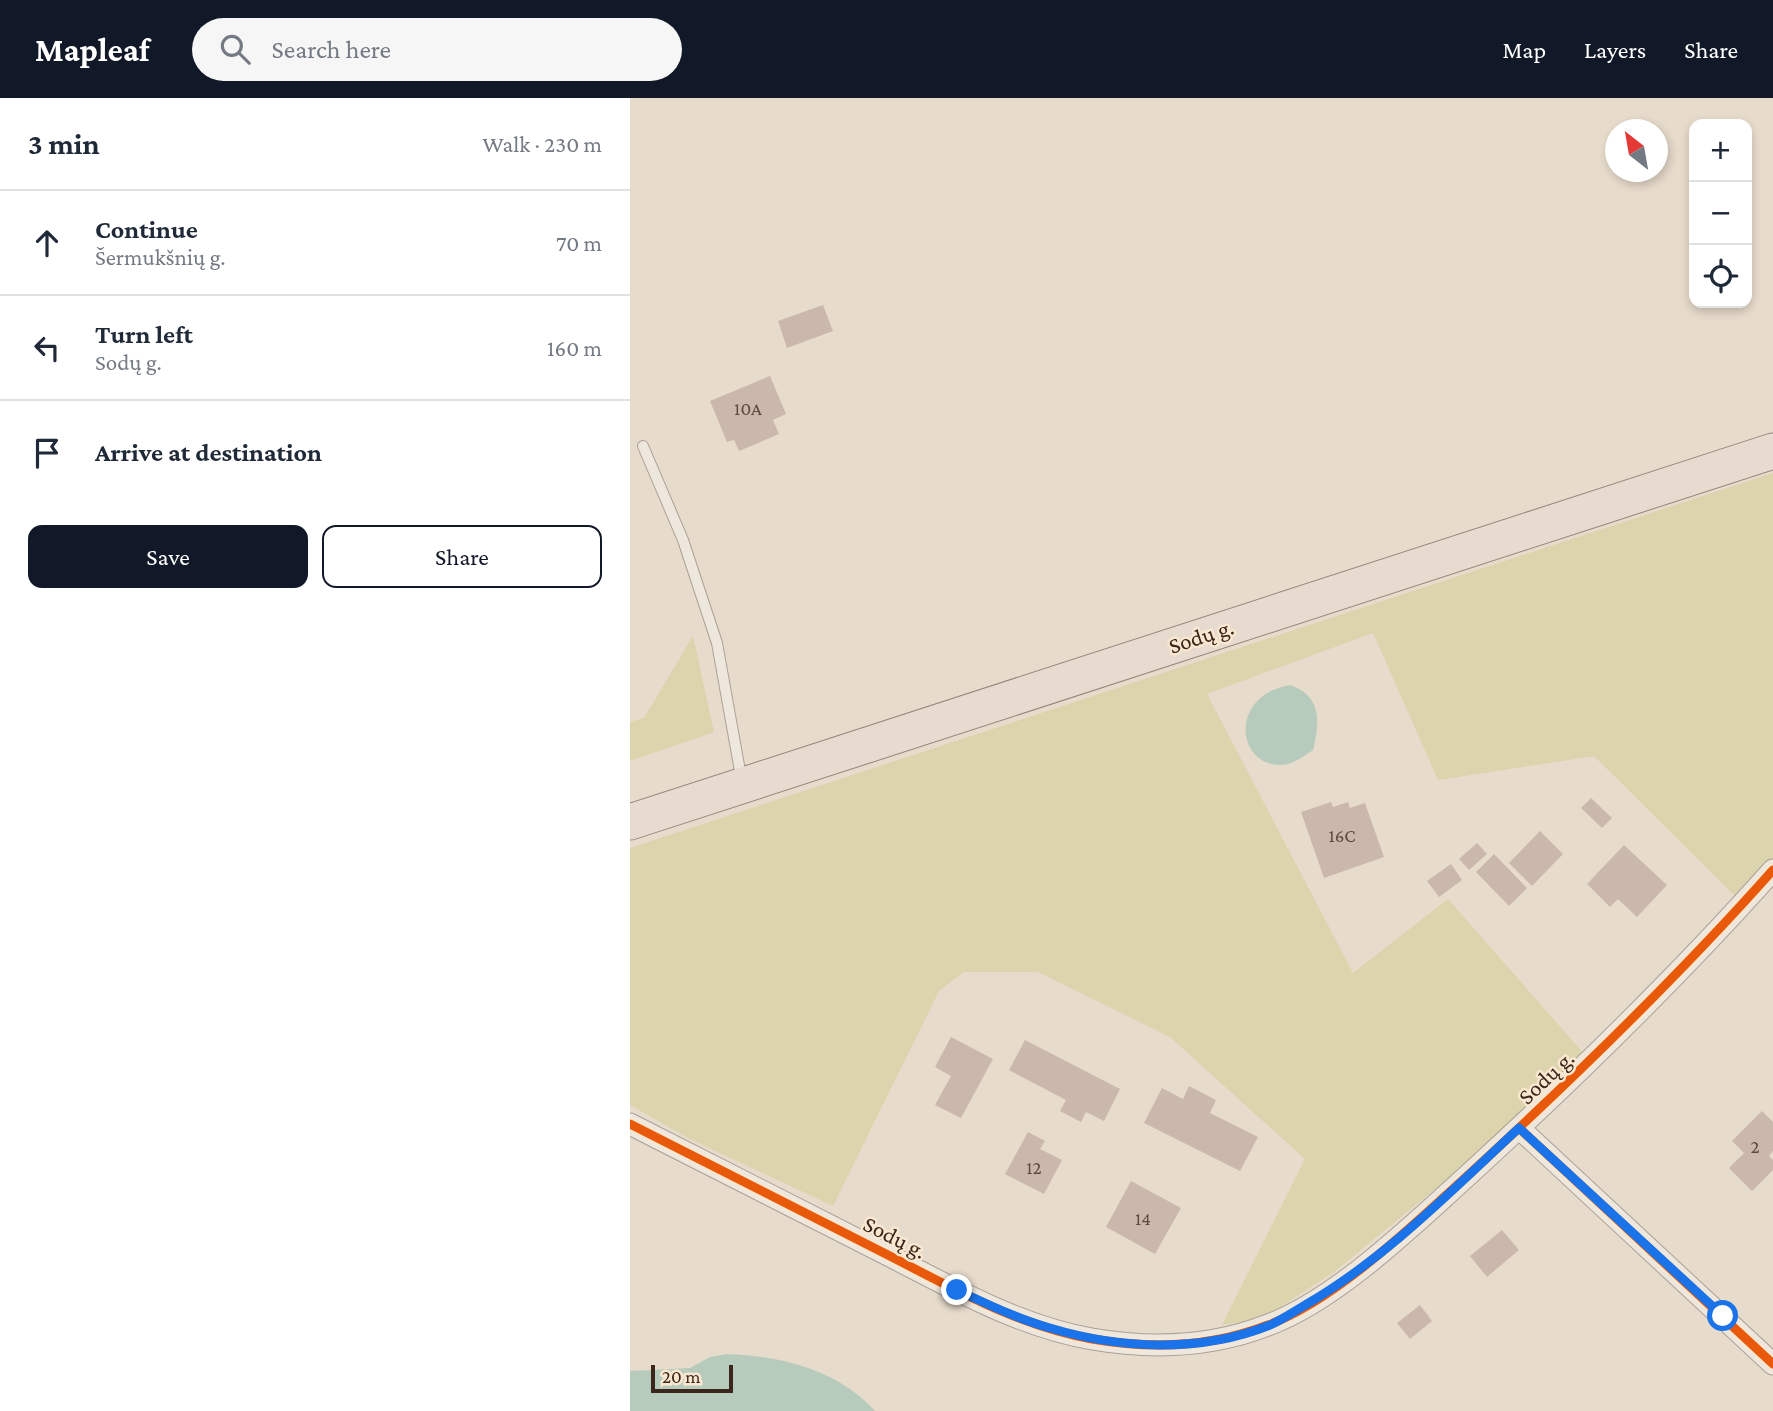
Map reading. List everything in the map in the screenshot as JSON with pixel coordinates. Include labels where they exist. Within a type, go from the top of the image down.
[{"type":"main road","name":"Sodų g.","points":[[630,822],[1773,451]]},
{"type":"street","name":"Sodų g.","points":[[630,1125],[1002,1310],[1049,1328],[1091,1339],[1150,1345],[1213,1341],[1270,1325],[1330,1290],[1401,1236],[1647,1006],[1773,870]]},
{"type":"street","points":[[1519,1128],[1773,1364]]},
{"type":"lane","points":[[643,446],[683,540],[717,643],[742,785]]},
{"type":"shaded area","points":[[1773,473],[1773,859],[1738,899],[1594,756],[1438,780],[1373,633],[1207,694],[1353,973],[1448,899],[1585,1055],[1446,1180],[1334,1272],[1277,1309],[1245,1321],[1222,1325],[1305,1159],[1170,1037],[1038,972],[964,972],[939,991],[833,1206],[690,1139],[630,1105],[630,848]]},
{"type":"shaded area","points":[[693,636],[714,732],[630,761],[630,722],[644,718]]},
{"type":"shaded area","points":[[1290,685],[1308,696],[1313,703],[1317,730],[1313,750],[1292,763],[1278,765],[1264,761],[1253,753],[1247,741],[1246,728],[1249,714],[1257,701],[1271,691]]},
{"type":"shaded area","points":[[727,1354],[788,1362],[826,1375],[844,1385],[875,1411],[630,1411],[630,1371],[690,1368],[710,1357]]},
{"type":"building","points":[[823,305],[833,331],[787,348],[778,321]]},
{"type":"building","points":[[770,376],[786,414],[773,420],[779,434],[739,451],[734,440],[727,442],[710,401]]},
{"type":"building","points":[[1591,798],[1612,818],[1602,828],[1581,808]]},
{"type":"building","points":[[1331,802],[1333,807],[1348,802],[1350,808],[1365,803],[1384,857],[1324,878],[1301,812]]},
{"type":"building","points":[[1540,831],[1563,854],[1532,886],[1509,863]]},
{"type":"building","points":[[1477,843],[1487,854],[1469,870],[1459,859]]},
{"type":"building","points":[[1624,845],[1667,885],[1637,917],[1618,899],[1610,907],[1587,884]]},
{"type":"building","points":[[1494,854],[1527,888],[1509,906],[1476,872]]},
{"type":"building","points":[[1451,864],[1462,880],[1439,897],[1427,881]]},
{"type":"building","points":[[951,1037],[993,1059],[961,1118],[935,1105],[951,1076],[935,1067]]},
{"type":"building","points":[[1025,1040],[1120,1089],[1104,1121],[1086,1112],[1081,1122],[1060,1111],[1066,1100],[1009,1070]]},
{"type":"building","points":[[1189,1086],[1216,1100],[1210,1113],[1258,1137],[1240,1171],[1144,1123],[1162,1088],[1183,1099]]},
{"type":"building","points":[[1762,1111],[1773,1122],[1773,1151],[1769,1156],[1773,1160],[1773,1170],[1752,1191],[1729,1168],[1744,1153],[1732,1141]]},
{"type":"building","points":[[1028,1132],[1045,1141],[1040,1149],[1062,1160],[1044,1194],[1005,1174]]},
{"type":"building","points":[[1131,1181],[1181,1208],[1155,1254],[1106,1227]]},
{"type":"building","points":[[1502,1230],[1519,1250],[1487,1277],[1470,1256]]},
{"type":"building","points":[[1420,1305],[1432,1321],[1410,1339],[1397,1323]]},
{"type":"cycle path","points":[[630,1124],[958,1291],[1037,1325],[1092,1339],[1136,1344],[1181,1344],[1225,1338],[1268,1325],[1294,1313],[1347,1280],[1373,1260],[1585,1066],[1773,870]]},
{"type":"cycle path","points":[[1519,1128],[1773,1364]]},
{"type":"route","points":[[957,1290],[1049,1328],[1091,1339],[1150,1345],[1213,1341],[1270,1325],[1330,1290],[1401,1236],[1519,1128],[1723,1316]]}]
